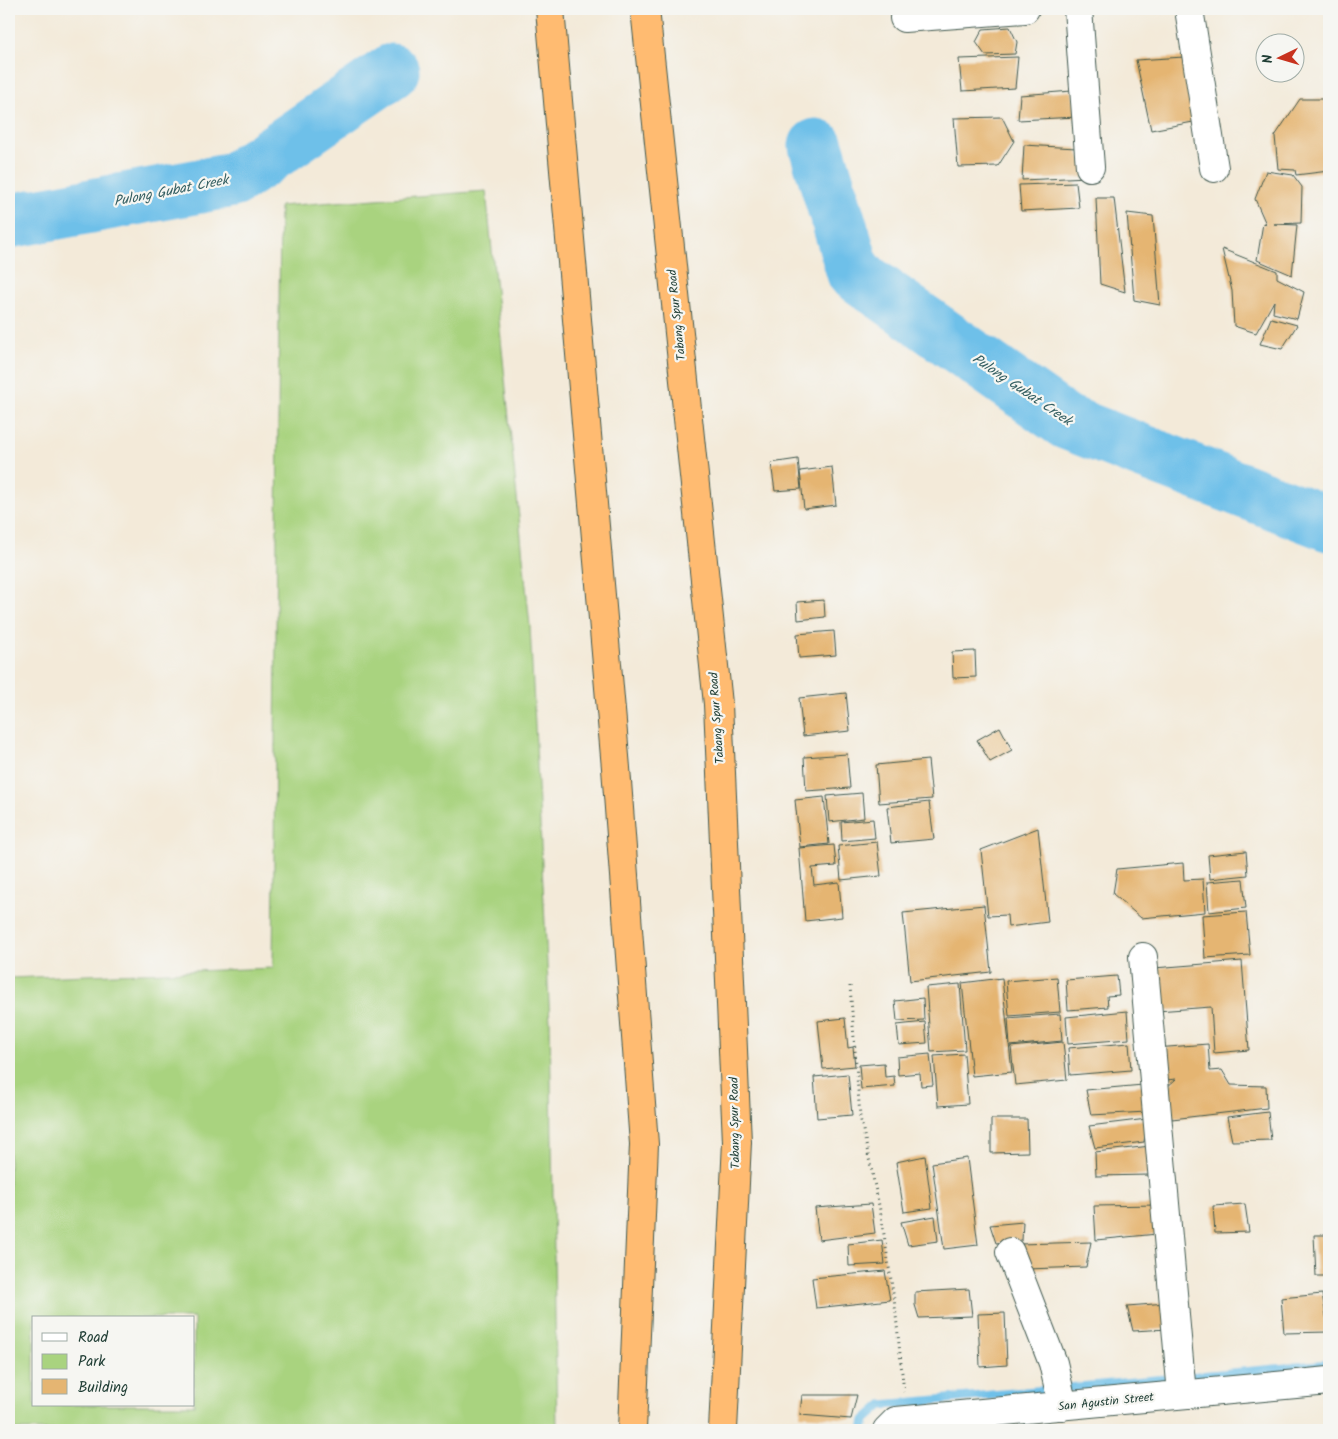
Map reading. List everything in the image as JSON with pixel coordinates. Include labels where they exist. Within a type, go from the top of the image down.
[{"type":"highway","points":[[550,9],[616,768],[644,1144],[632,1430]]},
{"type":"highway","name":"Tabang Spur Road","points":[[645,9],[718,704],[737,1142],[723,1430]]},
{"type":"street","points":[[904,18],[1025,9]]},
{"type":"street","points":[[1078,9],[1090,166]]},
{"type":"street","points":[[1189,9],[1214,168]]},
{"type":"street","points":[[1143,957],[1182,1394]]},
{"type":"street","points":[[1010,1252],[1054,1363],[1063,1406]]},
{"type":"street","name":"San Agustin Street","points":[[887,1430],[896,1421],[1329,1381]]},
{"type":"path","points":[[850,986],[860,1116],[881,1216],[895,1306],[904,1394]]},
{"type":"green space","points":[[486,191],[530,626],[550,1023],[557,1430],[9,1430],[9,978],[273,968],[280,206]]},
{"type":"building","points":[[1010,27],[1017,42],[1015,54],[985,55],[976,42],[983,29]]},
{"type":"building","points":[[1018,57],[1015,88],[962,91],[959,59]]},
{"type":"building","points":[[1184,57],[1193,122],[1151,130],[1136,60]]},
{"type":"building","points":[[1072,91],[1077,117],[1018,120],[1020,95]]},
{"type":"building","points":[[1300,99],[1329,99],[1329,171],[1296,175],[1295,170],[1278,169],[1275,136]]},
{"type":"building","points":[[1002,117],[1014,141],[998,166],[958,167],[954,118]]},
{"type":"building","points":[[1024,145],[1076,148],[1088,177],[1022,180]]},
{"type":"building","points":[[1266,171],[1293,175],[1302,187],[1301,223],[1274,224],[1297,225],[1292,275],[1257,260],[1263,223],[1266,224],[1255,199]]},
{"type":"building","points":[[1076,183],[1079,208],[1021,211],[1019,185]]},
{"type":"building","points":[[1096,198],[1114,198],[1125,292],[1100,284]]},
{"type":"building","points":[[1127,213],[1153,216],[1160,305],[1134,300]]},
{"type":"building","points":[[1222,249],[1277,271],[1277,278],[1304,292],[1297,319],[1273,313],[1274,301],[1256,333],[1234,326],[1232,291]]},
{"type":"building","points":[[1271,318],[1297,325],[1282,349],[1260,344]]},
{"type":"building","points":[[798,459],[801,489],[775,491],[771,463]]},
{"type":"building","points":[[832,467],[836,505],[804,509],[800,471]]},
{"type":"building","points":[[824,600],[825,617],[798,620],[797,602]]},
{"type":"building","points":[[834,631],[836,655],[799,658],[797,634]]},
{"type":"building","points":[[975,651],[976,677],[953,678],[952,652]]},
{"type":"building","points":[[846,693],[850,731],[803,736],[799,698]]},
{"type":"building","points":[[1000,727],[1012,750],[990,762],[977,740]]},
{"type":"building","points":[[847,754],[850,788],[806,791],[804,757]]},
{"type":"building","points":[[928,760],[932,799],[879,803],[876,765]]},
{"type":"building","points":[[862,793],[864,818],[829,822],[827,796]]},
{"type":"building","points":[[824,797],[829,844],[800,847],[795,800]]},
{"type":"building","points":[[929,802],[934,839],[891,843],[887,807]]},
{"type":"building","points":[[873,819],[875,838],[842,841],[841,822]]},
{"type":"building","points":[[1038,828],[1048,922],[1008,927],[1007,915],[988,916],[981,850]]},
{"type":"building","points":[[877,842],[881,876],[841,880],[838,846]]},
{"type":"building","points":[[834,845],[836,866],[812,868],[814,885],[839,882],[842,917],[805,921],[799,848]]},
{"type":"building","points":[[1246,851],[1248,875],[1210,879],[1208,855]]},
{"type":"building","points":[[1183,863],[1184,880],[1203,879],[1205,912],[1141,918],[1113,894],[1117,869]]},
{"type":"building","points":[[1243,879],[1246,908],[1209,912],[1207,882]]},
{"type":"building","points":[[984,905],[991,972],[910,981],[903,913]]},
{"type":"building","points":[[1246,912],[1250,955],[1205,958],[1202,915]]},
{"type":"building","points":[[1242,961],[1249,1050],[1214,1053],[1211,1007],[1157,1011],[1154,968]]},
{"type":"building","points":[[1117,976],[1119,995],[1107,996],[1108,1007],[1068,1010],[1066,980]]},
{"type":"building","points":[[1057,977],[1060,1012],[1009,1016],[1006,981]]},
{"type":"building","points":[[1002,978],[1012,1072],[972,1076],[962,983]]},
{"type":"building","points":[[960,984],[965,1050],[931,1052],[926,987]]},
{"type":"building","points":[[923,998],[924,1020],[897,1021],[895,1001]]},
{"type":"building","points":[[1127,1011],[1129,1039],[1068,1044],[1066,1017]]},
{"type":"building","points":[[1060,1014],[1062,1041],[1010,1046],[1008,1018]]},
{"type":"building","points":[[845,1018],[848,1048],[853,1047],[855,1066],[823,1069],[818,1021]]},
{"type":"building","points":[[925,1022],[927,1043],[899,1045],[897,1025]]},
{"type":"building","points":[[1063,1042],[1067,1080],[1015,1085],[1011,1047]]},
{"type":"building","points":[[1129,1043],[1131,1070],[1070,1075],[1068,1048]]},
{"type":"building","points":[[1208,1044],[1210,1071],[1222,1070],[1231,1085],[1266,1086],[1267,1108],[1172,1119],[1166,1088],[1176,1079],[1157,1081],[1155,1048]]},
{"type":"building","points":[[930,1054],[933,1085],[921,1086],[920,1073],[898,1075],[897,1057]]},
{"type":"building","points":[[964,1054],[968,1104],[938,1106],[934,1056]]},
{"type":"building","points":[[884,1063],[885,1077],[894,1076],[895,1086],[861,1089],[859,1065]]},
{"type":"building","points":[[848,1074],[852,1115],[817,1118],[814,1077]]},
{"type":"building","points":[[1143,1085],[1147,1112],[1091,1115],[1086,1090]]},
{"type":"building","points":[[1268,1112],[1271,1140],[1232,1141],[1227,1117]]},
{"type":"building","points":[[991,1119],[1027,1119],[1028,1152],[991,1153]]},
{"type":"building","points":[[1147,1119],[1144,1142],[1095,1148],[1089,1126]]},
{"type":"building","points":[[1151,1146],[1150,1175],[1096,1176],[1095,1152]]},
{"type":"building","points":[[925,1156],[932,1208],[904,1212],[896,1162]]},
{"type":"building","points":[[967,1158],[978,1245],[944,1249],[932,1163]]},
{"type":"building","points":[[871,1204],[875,1233],[819,1240],[815,1208]]},
{"type":"building","points":[[1245,1204],[1249,1232],[1215,1233],[1213,1206]]},
{"type":"building","points":[[1158,1205],[1157,1234],[1096,1240],[1094,1206]]},
{"type":"building","points":[[935,1216],[938,1241],[908,1245],[901,1222]]},
{"type":"building","points":[[1023,1222],[1022,1240],[996,1243],[990,1225]]},
{"type":"building","points":[[1314,1235],[1329,1235],[1329,1276],[1316,1276]]},
{"type":"building","points":[[882,1240],[885,1264],[849,1266],[848,1244]]},
{"type":"building","points":[[1091,1242],[1086,1267],[1026,1269],[1019,1244]]},
{"type":"building","points":[[885,1271],[890,1300],[816,1308],[812,1278]]},
{"type":"building","points":[[969,1289],[972,1316],[919,1318],[915,1305],[915,1292]]},
{"type":"building","points":[[1322,1294],[1329,1332],[1284,1333],[1281,1298]]},
{"type":"building","points":[[1167,1303],[1168,1329],[1133,1331],[1127,1306]]},
{"type":"building","points":[[1005,1313],[1007,1365],[980,1367],[978,1314]]},
{"type":"building","points":[[802,1395],[857,1395],[851,1419],[800,1415]]},
{"type":"waterway","name":"Pulong Gubat Creek","points":[[9,221],[233,180],[392,71]]},
{"type":"waterway","name":"Pulong Gubat Creek","points":[[816,146],[854,273],[1066,422],[1329,524]]},
{"type":"waterway","points":[[863,1430],[865,1420],[882,1405],[1329,1364]]}]
